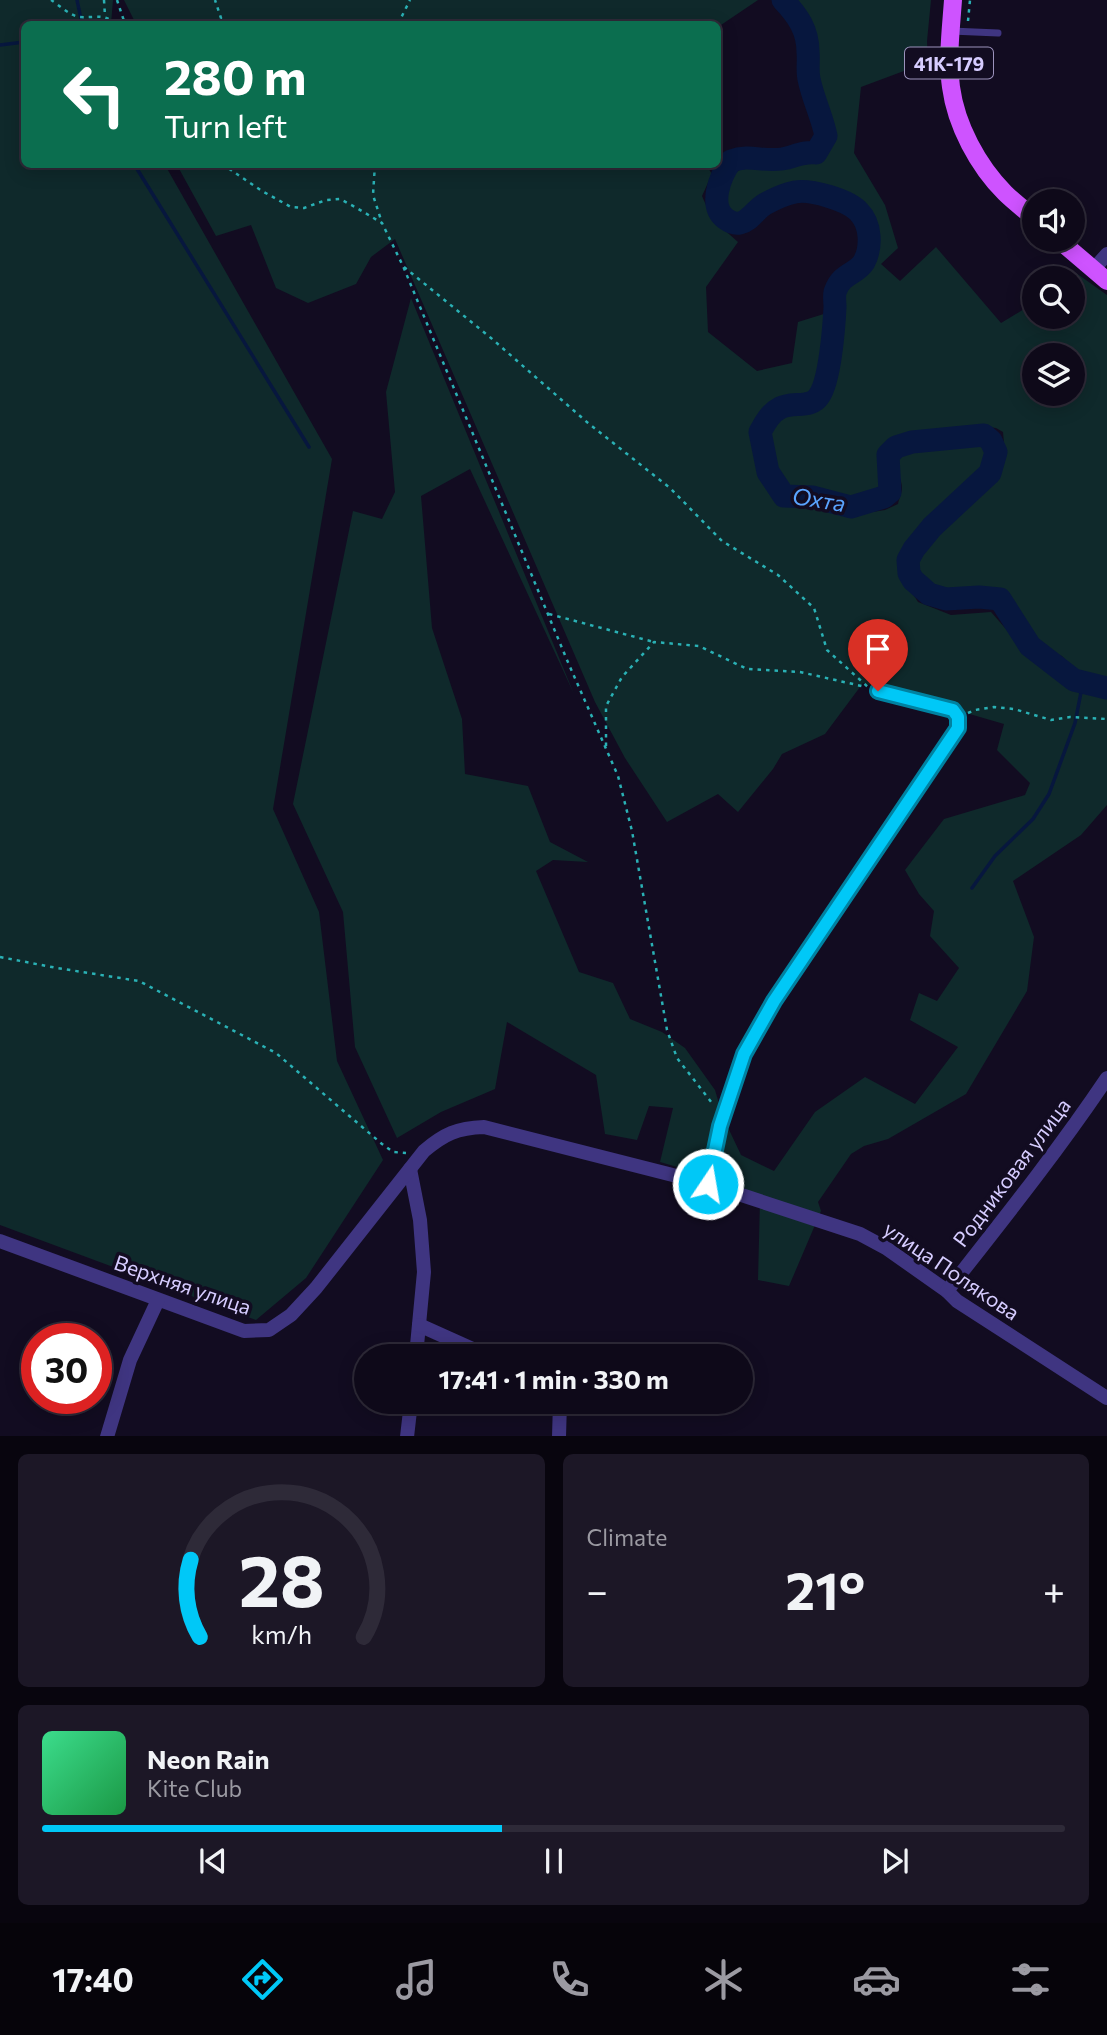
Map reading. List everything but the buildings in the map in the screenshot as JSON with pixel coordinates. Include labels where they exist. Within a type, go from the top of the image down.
[{"type":"main road","name":"41К-179","points":[[953,0],[959,31],[949,61],[951,89],[962,125],[985,168],[1004,192],[1022,208]]},
{"type":"main road","points":[[1073,252],[1100,275]]},
{"type":"street","points":[[1100,275],[1107,254]]},
{"type":"street","points":[[708,1184],[723,1117],[744,1054],[774,1001],[958,723]]},
{"type":"street","name":"Родниковая улица","points":[[947,1291],[1083,1113],[1107,1077]]},
{"type":"street","name":"улица Полякова","points":[[410,1169],[424,1151],[442,1136],[484,1127],[708,1184],[860,1234],[886,1248],[957,1301],[1107,1398]]},
{"type":"street","points":[[410,1169],[420,1220],[424,1272],[417,1344]]},
{"type":"street","name":"Верхняя улица","points":[[0,1241],[244,1331],[269,1330],[291,1315],[316,1288],[410,1169]]},
{"type":"street","points":[[107,1436],[130,1360],[158,1300]]},
{"type":"street","points":[[419,1325],[461,1344]]},
{"type":"street","points":[[407,1436],[410,1414]]},
{"type":"street","points":[[559,1436],[560,1414]]},
{"type":"lane","points":[[959,31],[998,33]]},
{"type":"lane","points":[[878,691],[953,710],[958,723]]},
{"type":"path","points":[[51,0],[73,15],[105,16],[113,21]]},
{"type":"path","points":[[104,0],[105,16]]},
{"type":"path","points":[[117,0],[124,21]]},
{"type":"path","points":[[215,0],[221,18],[218,21]]},
{"type":"path","points":[[400,21],[410,0]]},
{"type":"path","points":[[959,31],[970,0]]},
{"type":"path","points":[[228,168],[291,207],[304,208],[326,200],[340,199],[382,223]]},
{"type":"path","points":[[375,168],[373,195],[382,223],[403,266],[618,776],[632,831],[667,1030],[677,1058],[723,1117]]},
{"type":"path","points":[[403,266],[588,423],[670,488],[722,541],[778,575],[814,608],[827,650],[868,688],[800,672],[747,669],[699,646],[654,642],[548,614]]},
{"type":"path","points":[[606,750],[606,706],[622,677],[654,642]]},
{"type":"path","points":[[958,723],[975,710],[994,707],[1014,709],[1051,720],[1070,716],[1107,719]]},
{"type":"path","points":[[0,957],[139,981],[276,1053],[393,1152],[424,1151]]},
{"type":"green space","points":[[0,0],[113,0],[111,21],[21,21],[21,168],[167,168],[332,459],[273,809],[319,912],[337,1061],[383,1160],[306,1278],[256,1320],[0,1225]]},
{"type":"green space","points":[[124,0],[758,0],[721,25],[721,21],[134,21]]},
{"type":"green space","points":[[794,0],[931,0],[928,62],[861,87],[854,153],[885,205],[898,248],[881,264],[900,281],[936,247],[1001,323],[1022,310],[1022,329],[1085,329],[1085,279],[1107,295],[1107,683],[1075,671],[1062,656],[1046,651],[1005,593],[940,590],[927,583],[914,566],[914,557],[934,534],[999,475],[1005,455],[1003,432],[996,428],[979,426],[905,434],[887,442],[881,450],[884,485],[865,497],[843,497],[815,489],[800,491],[788,488],[772,465],[767,433],[771,425],[779,416],[813,412],[826,402],[832,384],[840,322],[840,296],[846,282],[867,268],[878,233],[869,208],[815,183],[788,183],[755,202],[736,218],[722,206],[730,176],[743,168],[813,163],[825,153],[832,137],[813,76],[814,33]]},
{"type":"green space","points":[[179,168],[708,168],[712,174],[702,196],[712,219],[738,242],[706,287],[708,332],[757,371],[792,363],[798,322],[827,313],[822,369],[816,391],[804,397],[769,404],[755,430],[764,476],[781,502],[810,504],[853,515],[885,510],[898,504],[902,488],[897,465],[902,456],[922,449],[949,446],[981,443],[985,447],[986,461],[980,474],[904,546],[900,573],[918,602],[951,615],[991,612],[1026,652],[1069,686],[1107,697],[1107,805],[1081,835],[1013,881],[1034,937],[1027,991],[966,1094],[888,1139],[864,1146],[851,1154],[818,1202],[821,1211],[789,1286],[758,1280],[760,1200],[715,1178],[660,1162],[673,1108],[649,1106],[637,1140],[605,1134],[596,1075],[507,1022],[495,1089],[441,1112],[397,1138],[355,1047],[343,912],[293,804],[353,511],[382,519],[395,492],[386,392],[411,298],[574,694],[470,469],[421,496],[432,628],[462,719],[465,774],[528,786],[550,842],[588,862],[553,860],[536,871],[579,972],[613,983],[630,1019],[662,1032],[685,1048],[715,1090],[723,1117],[741,1155],[774,1171],[815,1112],[865,1077],[915,1104],[958,1047],[910,1020],[919,993],[937,1001],[959,968],[930,936],[934,911],[919,894],[905,870],[944,819],[1025,795],[1030,783],[997,750],[1004,724],[863,683],[825,734],[782,754],[738,812],[718,794],[667,822],[625,758],[595,702],[395,239],[371,257],[356,284],[308,303],[276,288],[251,225],[216,236]]},
{"type":"waterway","points":[[77,0],[81,21]]},
{"type":"waterway","name":"Охта","points":[[783,0],[804,30],[808,44],[809,79],[826,136],[816,153],[803,153],[782,159],[744,158],[731,161],[720,183],[718,207],[726,219],[738,223],[744,222],[765,204],[783,195],[795,192],[819,194],[847,203],[859,212],[868,229],[869,243],[864,262],[841,281],[835,292],[831,353],[826,379],[819,396],[806,404],[785,406],[776,410],[760,432],[768,472],[784,496],[813,497],[851,507],[884,497],[890,492],[888,455],[896,447],[912,442],[984,435],[991,441],[996,452],[990,473],[932,527],[914,549],[908,560],[909,573],[929,594],[946,599],[1000,599],[1030,646],[1074,680],[1107,688]]},
{"type":"waterway","points":[[0,45],[21,42]]},
{"type":"waterway","points":[[136,168],[309,447]]},
{"type":"waterway","points":[[972,888],[995,856],[1033,819],[1049,794],[1075,723],[1083,682]]},
{"type":"route","points":[[708,1184],[720,1126],[744,1054],[774,1001],[958,728],[958,717],[953,710],[878,691]]}]
